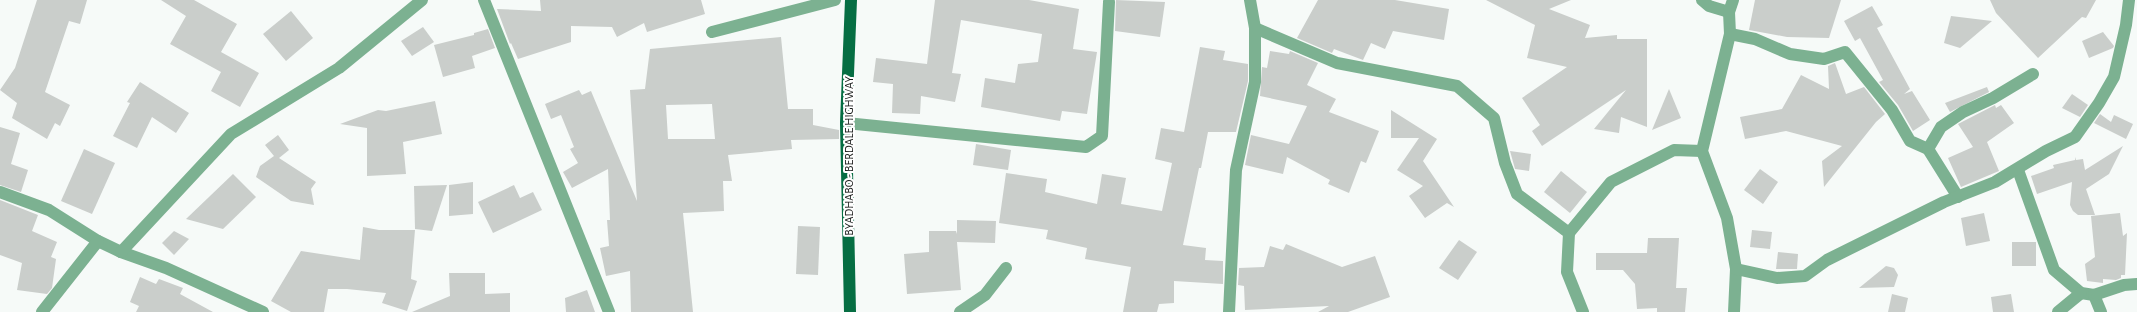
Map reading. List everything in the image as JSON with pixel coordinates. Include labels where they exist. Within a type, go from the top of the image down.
[{"type":"main road","name":"BYADHABO - BERDALE HIGHWAY","points":[[850,312],[846,123],[851,0]]},
{"type":"street","points":[[121,252],[231,134],[339,68],[422,0]]},
{"type":"street","points":[[484,0],[609,312]]},
{"type":"street","points":[[712,32],[835,0]]},
{"type":"street","points":[[1229,312],[1236,170],[1255,82],[1255,28],[1250,0]]},
{"type":"street","points":[[1702,0],[1709,6],[1729,12]]},
{"type":"street","points":[[1733,0],[1729,12],[1730,34],[1702,151],[1727,218],[1736,269],[1734,312]]},
{"type":"street","points":[[1736,269],[1777,278],[1806,276],[1827,260],[1958,197],[1996,182],[2018,170],[2046,151],[2075,137],[2099,103],[2114,77],[2126,25],[2129,0]]},
{"type":"street","points":[[846,123],[1086,147],[1102,136],[1108,2]]},
{"type":"street","points":[[1255,28],[1337,63],[1457,86],[1494,118],[1505,163],[1517,194],[1569,233]]},
{"type":"street","points":[[1730,34],[1755,40],[1797,55],[1824,59],[1845,52],[1892,110],[1910,141],[1928,149],[1958,197]]},
{"type":"street","points":[[1928,149],[1942,127],[1963,112],[1993,98],[2033,74]]},
{"type":"street","points":[[1583,312],[1567,272],[1569,233],[1611,182],[1674,150],[1702,151]]},
{"type":"street","points":[[2018,170],[2054,270],[2081,293],[2094,295],[2124,285],[2137,284]]},
{"type":"street","points":[[0,192],[49,210],[98,241],[121,252],[166,268],[263,312]]},
{"type":"street","points":[[42,312],[98,241]]},
{"type":"street","points":[[960,312],[985,295],[1006,268]]},
{"type":"street","points":[[2058,312],[2081,293]]},
{"type":"street","points":[[2094,295],[2101,312]]},
{"type":"building","points":[[37,0],[87,0],[80,24],[69,21],[45,92],[70,105],[60,126],[55,123],[47,139],[12,118],[17,103],[0,90],[15,68]]},
{"type":"building","points":[[161,0],[194,0],[237,24],[221,52],[259,73],[240,107],[211,91],[221,72],[170,44],[186,16]]},
{"type":"building","points":[[540,0],[701,0],[705,14],[647,32],[644,23],[617,37],[612,27],[571,26],[571,42],[518,59],[511,43],[510,44],[497,9],[541,11]]},
{"type":"building","points":[[935,0],[1029,0],[1079,9],[1073,49],[1097,52],[1087,114],[1062,111],[1060,121],[981,107],[985,78],[1015,83],[1018,64],[1038,62],[1042,34],[961,20],[952,73],[961,74],[955,102],[921,96],[920,114],[892,113],[893,84],[873,82],[876,58],[927,64]]},
{"type":"building","points":[[1116,0],[1165,2],[1160,37],[1115,31]]},
{"type":"building","points":[[1318,0],[1395,0],[1449,9],[1444,40],[1393,31],[1385,49],[1371,43],[1363,60],[1334,49],[1332,53],[1297,38]]},
{"type":"building","points":[[1486,0],[1571,0],[1549,9],[1590,25],[1585,38],[1617,35],[1617,39],[1647,39],[1647,127],[1621,117],[1619,133],[1594,129],[1626,90],[1542,146],[1532,131],[1540,125],[1522,98],[1567,67],[1527,58],[1535,25]]},
{"type":"building","points":[[1755,0],[1841,0],[1829,38],[1787,37],[1749,30]]},
{"type":"building","points":[[1990,0],[2096,0],[2086,18],[2082,17],[2038,58],[1996,13]]},
{"type":"building","points":[[1872,6],[1883,25],[1877,28],[1910,89],[1904,94],[1912,91],[1930,120],[1913,131],[1898,105],[1879,82],[1883,80],[1860,38],[1855,41],[1844,21]]},
{"type":"building","points":[[291,11],[313,38],[286,61],[263,34]]},
{"type":"building","points":[[1951,16],[1992,21],[1960,48],[1944,43]]},
{"type":"building","points":[[423,27],[434,42],[412,56],[401,41]]},
{"type":"building","points":[[488,29],[495,48],[472,56],[475,68],[443,77],[434,45],[474,35],[474,33]]},
{"type":"building","points":[[2103,32],[2114,46],[2113,48],[2089,58],[2082,41]]},
{"type":"building","points":[[781,37],[788,109],[813,109],[813,125],[839,130],[839,139],[791,140],[792,149],[728,155],[732,181],[723,181],[724,211],[683,213],[693,312],[631,312],[630,271],[606,276],[600,248],[609,246],[607,220],[610,220],[608,169],[572,188],[563,172],[578,163],[570,149],[574,147],[561,115],[551,119],[545,104],[579,90],[582,95],[591,91],[637,201],[630,90],[645,89],[650,49]],"holes":[[[712,104],[715,139],[668,139],[666,105]]]},
{"type":"building","points":[[1200,47],[1225,51],[1223,60],[1248,64],[1248,81],[1236,132],[1208,132],[1183,245],[1206,248],[1205,260],[1223,261],[1223,284],[1174,281],[1174,303],[1159,304],[1157,312],[1123,312],[1131,267],[1085,259],[1087,248],[1046,239],[1048,230],[999,223],[1006,173],[1047,179],[1045,192],[1097,204],[1102,174],[1126,178],[1121,204],[1162,211],[1172,163],[1155,159],[1161,128],[1184,132]]},
{"type":"building","points":[[1270,51],[1289,54],[1290,51],[1318,63],[1307,85],[1336,99],[1329,112],[1379,131],[1366,163],[1361,161],[1349,193],[1328,184],[1330,180],[1287,157],[1283,174],[1245,165],[1251,135],[1289,144],[1307,106],[1260,96],[1262,67],[1267,68]]},
{"type":"building","points":[[1835,63],[1846,94],[1864,87],[1885,114],[1876,122],[1824,187],[1822,161],[1842,146],[1786,131],[1745,139],[1740,117],[1782,109],[1801,75],[1829,89],[1828,66]]},
{"type":"building","points":[[140,82],[189,113],[176,133],[152,117],[137,148],[113,136],[130,103],[127,102]]},
{"type":"building","points":[[1987,87],[1989,92],[1950,112],[1945,103]]},
{"type":"building","points":[[1669,89],[1681,118],[1652,130]]},
{"type":"building","points":[[2072,94],[2088,105],[2080,117],[2062,108]]},
{"type":"building","points":[[435,101],[442,134],[403,142],[406,174],[367,176],[367,128],[340,124],[378,110],[386,111]]},
{"type":"building","points":[[1995,105],[1996,108],[2001,105],[2014,123],[1987,142],[1999,171],[1961,187],[1948,158],[1973,147],[1958,124]]},
{"type":"building","points":[[1391,110],[1437,139],[1423,161],[1454,207],[1447,203],[1425,218],[1409,196],[1423,186],[1397,170],[1419,138],[1391,138]]},
{"type":"building","points":[[2100,114],[2111,122],[2114,115],[2133,124],[2126,139],[2094,123]]},
{"type":"building","points":[[0,127],[20,133],[11,164],[28,170],[21,192],[0,185]]},
{"type":"building","points":[[278,135],[289,150],[279,158],[316,182],[311,189],[314,205],[291,201],[256,177],[260,166],[274,156],[265,145]]},
{"type":"building","points":[[976,144],[1011,150],[1008,170],[973,165]]},
{"type":"building","points":[[2123,146],[2109,174],[2086,189],[2095,215],[2078,215],[2073,211],[2070,205],[2072,182],[2037,194],[2031,176],[2054,168],[2053,165],[2075,160],[2075,157],[2076,160],[2083,159],[2085,170]]},
{"type":"building","points":[[84,149],[115,163],[92,214],[61,201]]},
{"type":"building","points":[[1510,151],[1531,154],[1529,171],[1515,169]]},
{"type":"building","points":[[1760,169],[1778,182],[1763,204],[1744,190]]},
{"type":"building","points":[[1561,171],[1587,192],[1570,213],[1544,192]]},
{"type":"building","points":[[233,174],[256,197],[223,229],[186,219]]},
{"type":"building","points":[[473,182],[473,214],[449,216],[449,185]]},
{"type":"building","points":[[447,185],[432,231],[415,229],[414,186]]},
{"type":"building","points":[[514,185],[520,198],[533,192],[542,210],[493,233],[478,202]]},
{"type":"building","points":[[0,200],[38,215],[32,231],[57,242],[51,257],[56,259],[52,288],[47,294],[17,290],[22,263],[0,255]]},
{"type":"building","points":[[1984,213],[1990,241],[1966,246],[1961,218]]},
{"type":"building","points":[[2120,213],[2123,236],[2127,233],[2125,275],[2121,275],[2121,278],[2116,280],[2103,279],[2103,283],[2087,281],[2085,264],[2095,257],[2091,216]]},
{"type":"building","points":[[957,220],[996,221],[995,243],[957,242],[961,290],[907,294],[904,254],[929,252],[929,231],[956,231],[957,234]]},
{"type":"building","points":[[798,226],[820,227],[818,275],[796,274]]},
{"type":"building","points":[[363,227],[379,230],[415,230],[411,279],[417,281],[407,311],[382,303],[386,293],[347,289],[328,289],[324,312],[291,312],[271,301],[301,251],[360,260]]},
{"type":"building","points":[[1752,230],[1772,232],[1770,249],[1750,247]]},
{"type":"building","points":[[174,231],[189,239],[174,255],[162,243]]},
{"type":"building","points":[[1648,238],[1679,238],[1676,288],[1687,288],[1685,312],[1657,312],[1657,308],[1637,309],[1635,284],[1623,270],[1596,270],[1596,253],[1647,253]]},
{"type":"building","points":[[1459,240],[1477,252],[1458,280],[1439,268]]},
{"type":"building","points":[[2012,242],[2036,242],[2036,266],[2012,266]]},
{"type":"building","points":[[1286,244],[1342,267],[1375,256],[1390,297],[1348,312],[1318,312],[1329,306],[1245,310],[1244,286],[1238,285],[1239,268],[1264,267],[1270,246],[1283,250]]},
{"type":"building","points":[[1778,252],[1798,254],[1797,269],[1776,269]]},
{"type":"building","points":[[1886,266],[1894,268],[1898,275],[1894,287],[1859,288]]},
{"type":"building","points":[[449,273],[485,273],[485,294],[510,293],[510,312],[412,312],[450,296]]},
{"type":"building","points":[[140,277],[156,284],[159,279],[183,288],[180,294],[213,312],[136,312],[139,306],[130,302]]},
{"type":"building","points":[[587,290],[595,312],[566,312],[565,298]]},
{"type":"building","points":[[1892,294],[1908,298],[1905,312],[1888,312]]},
{"type":"building","points":[[2011,294],[2014,312],[1993,312],[1991,297]]}]
